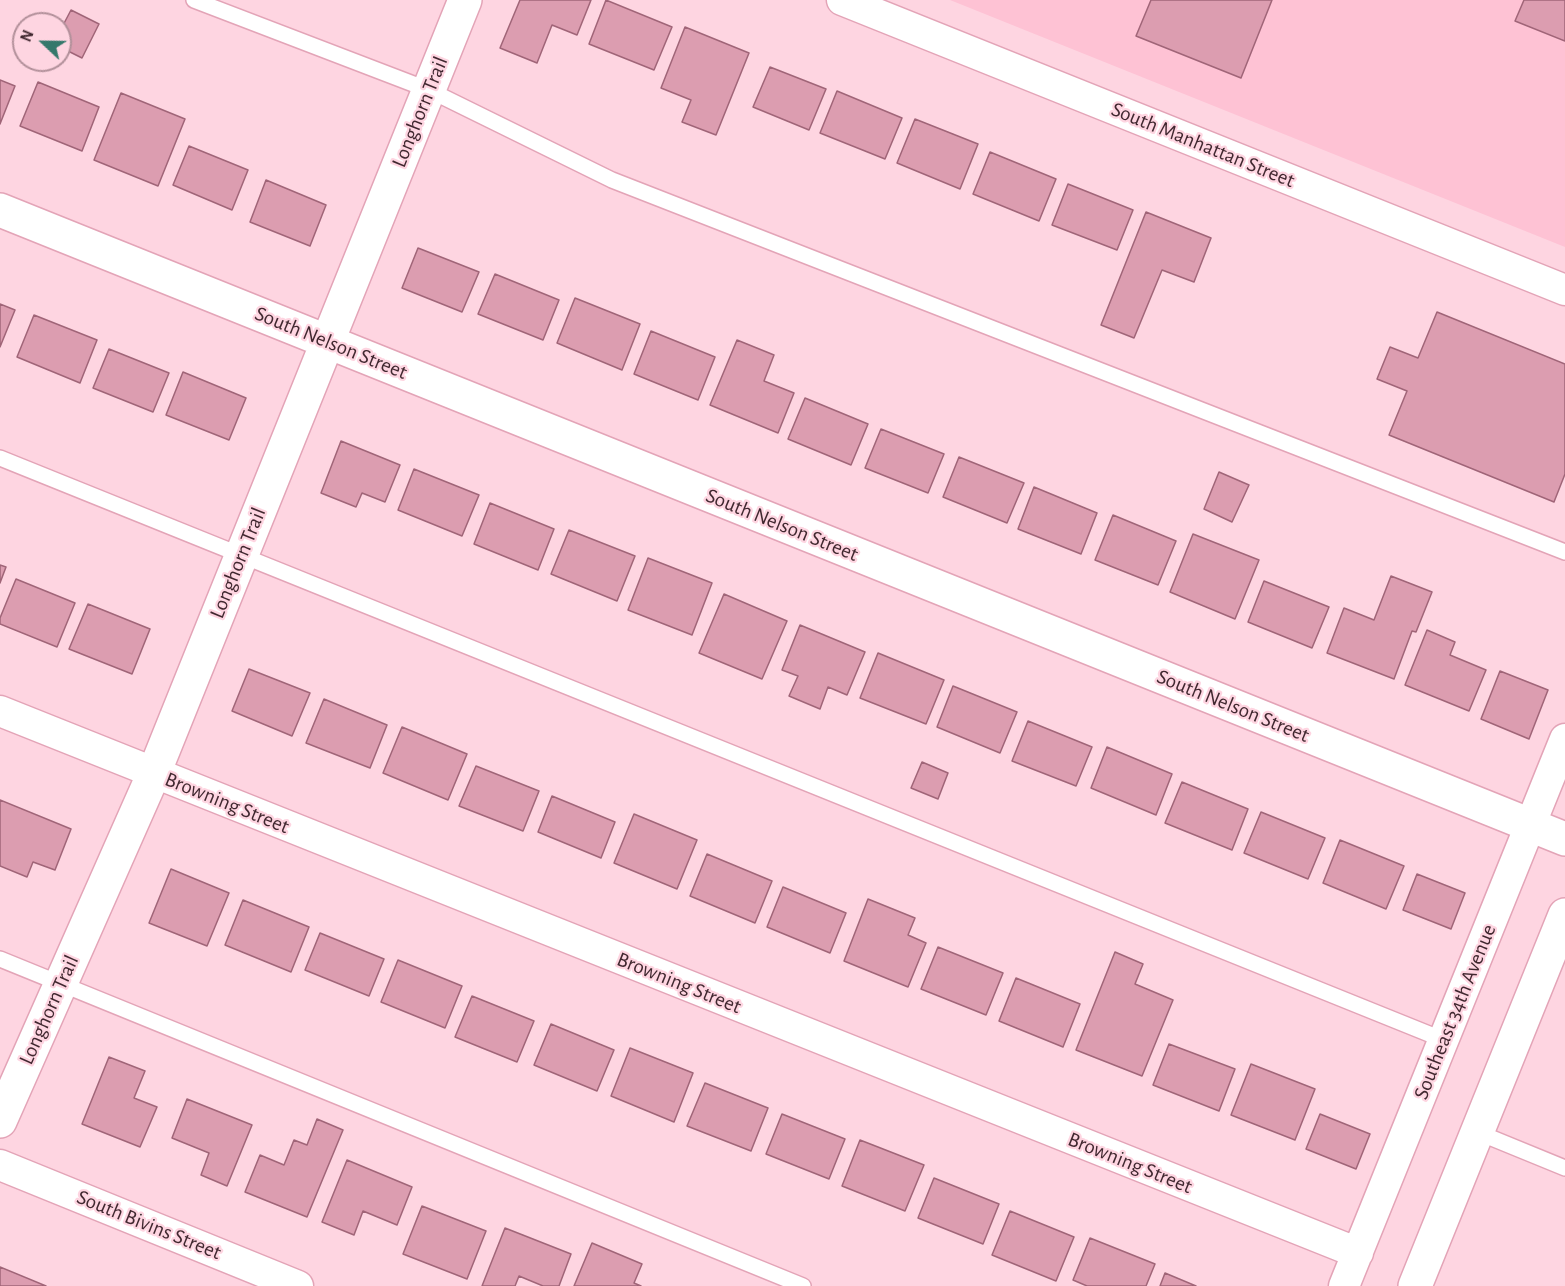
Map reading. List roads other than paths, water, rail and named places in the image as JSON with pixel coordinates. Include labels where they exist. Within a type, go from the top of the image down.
[{"type":"street","name":"Longhorn Trail","points":[[0,1121],[154,773],[465,0]]},
{"type":"street","name":"South Manhattan Street","points":[[842,0],[1565,290]]},
{"type":"street","name":"South Nelson Street","points":[[0,210],[1565,838]]},
{"type":"street","name":"Browning Street","points":[[0,711],[1358,1253]]},
{"type":"street","name":"Southeast 34th Avenue","points":[[1344,1286],[1565,739]]},
{"type":"street","points":[[1415,1286],[1565,915]]},
{"type":"street","name":"South Bivins Street","points":[[0,1165],[298,1286]]},
{"type":"lane","points":[[194,0],[429,90],[612,180],[1565,552]]},
{"type":"lane","points":[[0,458],[1444,1040]]},
{"type":"lane","points":[[0,959],[803,1286]]},
{"type":"lane","points":[[1477,1132],[1565,1168]]}]
